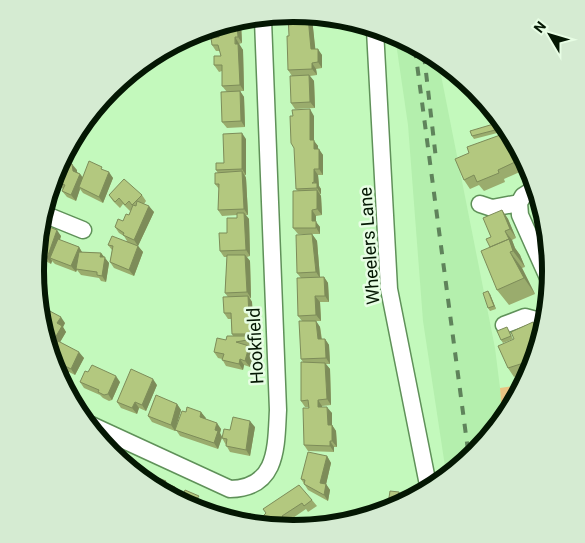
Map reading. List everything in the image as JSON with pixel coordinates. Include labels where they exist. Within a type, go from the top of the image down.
[{"type":"street","name":"Hookfield","points":[[100,429],[230,489],[244,489],[257,483],[266,475],[272,464],[278,410],[263,25]]},
{"type":"street","name":"Wheelers Lane","points":[[375,37],[389,289],[427,481]]},
{"type":"street","points":[[528,193],[523,196],[519,203],[520,215],[541,263]]},
{"type":"street","points":[[480,204],[492,208],[519,203]]},
{"type":"street","points":[[50,216],[83,230]]},
{"type":"street","points":[[504,325],[524,317],[537,320]]},
{"type":"shaded area","points":[[396,45],[440,71],[495,348],[500,388],[502,407],[500,410],[469,448],[445,468],[423,321],[408,125]]},
{"type":"shaded area","points":[[514,386],[502,407],[500,388]]},
{"type":"building","points":[[288,22],[309,23],[311,49],[318,49],[318,62],[312,63],[312,69],[288,70],[287,36],[289,36]]},
{"type":"building","points":[[237,29],[238,37],[235,37],[235,44],[238,44],[240,85],[222,86],[222,65],[214,65],[214,56],[221,56],[218,45],[212,45],[211,38],[219,37],[219,34]]},
{"type":"building","points":[[309,75],[310,102],[291,103],[290,76]]},
{"type":"building","points":[[240,91],[241,121],[222,122],[221,92]]},
{"type":"building","points":[[310,109],[310,140],[314,140],[314,149],[319,149],[319,169],[314,169],[314,182],[312,183],[317,183],[317,188],[296,189],[290,116],[293,116],[292,110]]},
{"type":"building","points":[[493,124],[497,129],[472,136],[470,131]]},
{"type":"building","points":[[242,133],[242,169],[216,170],[216,163],[224,163],[223,134]]},
{"type":"building","points":[[501,135],[515,162],[498,170],[499,173],[477,182],[474,175],[464,180],[455,159],[469,153],[467,147]]},
{"type":"building","points":[[89,161],[109,172],[99,197],[79,187]]},
{"type":"building","points":[[68,164],[72,164],[73,171],[80,174],[71,195],[62,191],[65,185],[60,183]]},
{"type":"building","points":[[242,171],[244,209],[218,210],[219,184],[215,184],[215,173]]},
{"type":"building","points":[[124,179],[142,195],[132,205],[129,201],[125,205],[119,198],[115,202],[109,195]]},
{"type":"building","points":[[317,190],[317,209],[312,210],[312,221],[316,221],[316,228],[293,228],[293,191]]},
{"type":"building","points":[[137,201],[149,206],[134,240],[123,235],[124,233],[115,227],[118,219],[123,221],[126,214],[129,215],[133,205],[136,206]]},
{"type":"building","points":[[502,210],[510,229],[505,231],[509,239],[490,247],[486,239],[491,237],[483,218]]},
{"type":"building","points":[[237,213],[244,213],[246,250],[220,251],[219,233],[227,233],[227,218],[237,218]]},
{"type":"building","points":[[48,226],[57,230],[47,258],[44,255]]},
{"type":"building","points":[[312,234],[316,272],[297,273],[296,235]]},
{"type":"building","points":[[112,236],[138,246],[129,270],[110,262],[113,246],[108,245]]},
{"type":"building","points":[[58,239],[79,247],[71,266],[50,258]]},
{"type":"building","points":[[509,239],[513,251],[510,252],[524,278],[497,290],[481,251]]},
{"type":"building","points":[[79,252],[101,253],[100,257],[105,257],[102,276],[97,275],[97,272],[76,269]]},
{"type":"building","points":[[227,255],[245,255],[247,292],[225,293]]},
{"type":"building","points":[[324,277],[325,296],[315,296],[316,315],[298,316],[297,278]]},
{"type":"building","points":[[488,291],[494,306],[488,308],[483,293]]},
{"type":"building","points":[[248,296],[250,334],[232,334],[231,313],[224,313],[223,297]]},
{"type":"building","points":[[47,309],[61,317],[57,323],[62,326],[55,338],[52,336]]},
{"type":"building","points":[[299,321],[316,321],[318,339],[325,339],[326,358],[301,359]]},
{"type":"building","points":[[533,322],[535,327],[524,363],[508,368],[498,346],[514,339],[511,332]]},
{"type":"building","points":[[507,327],[511,336],[501,340],[497,331]]},
{"type":"building","points":[[227,336],[247,336],[247,340],[236,342],[249,346],[245,361],[240,359],[239,364],[222,360],[224,354],[214,352],[217,338],[226,340]]},
{"type":"building","points":[[58,341],[79,352],[71,369],[65,366],[63,370],[55,346]]},
{"type":"building","points":[[301,362],[325,363],[327,399],[318,400],[318,407],[327,407],[328,425],[332,425],[332,441],[330,441],[330,446],[304,445],[303,408],[309,408],[308,400],[301,401]]},
{"type":"building","points":[[92,365],[116,376],[108,394],[104,395],[98,392],[99,390],[80,382],[85,371],[88,372]]},
{"type":"building","points":[[131,369],[153,379],[142,405],[135,402],[132,408],[117,402]]},
{"type":"building","points":[[156,395],[177,404],[171,425],[148,416]]},
{"type":"building","points":[[187,407],[201,412],[200,417],[217,423],[215,430],[218,431],[214,443],[175,430],[182,411],[186,412]]},
{"type":"building","points":[[233,417],[250,421],[246,450],[226,446],[227,439],[222,438],[224,429],[230,430]]},
{"type":"building","points":[[308,452],[327,456],[320,483],[326,484],[324,495],[304,484],[305,480],[301,479]]},
{"type":"building","points":[[146,473],[166,481],[165,483],[175,487],[174,489],[176,491]]},
{"type":"building","points":[[299,485],[312,500],[304,506],[302,503],[282,516],[285,520],[263,518],[262,517],[266,513],[263,509]]},
{"type":"building","points":[[185,490],[199,496],[197,499],[205,502],[204,504],[197,502],[182,495],[177,492],[183,495]]},
{"type":"building","points":[[390,491],[399,492],[398,497],[388,502]]},
{"type":"building","points":[[242,513],[251,514],[250,517],[241,515]]},
{"type":"railway","points":[[416,55],[468,449]]},
{"type":"railway","points":[[425,60],[436,159]]}]
